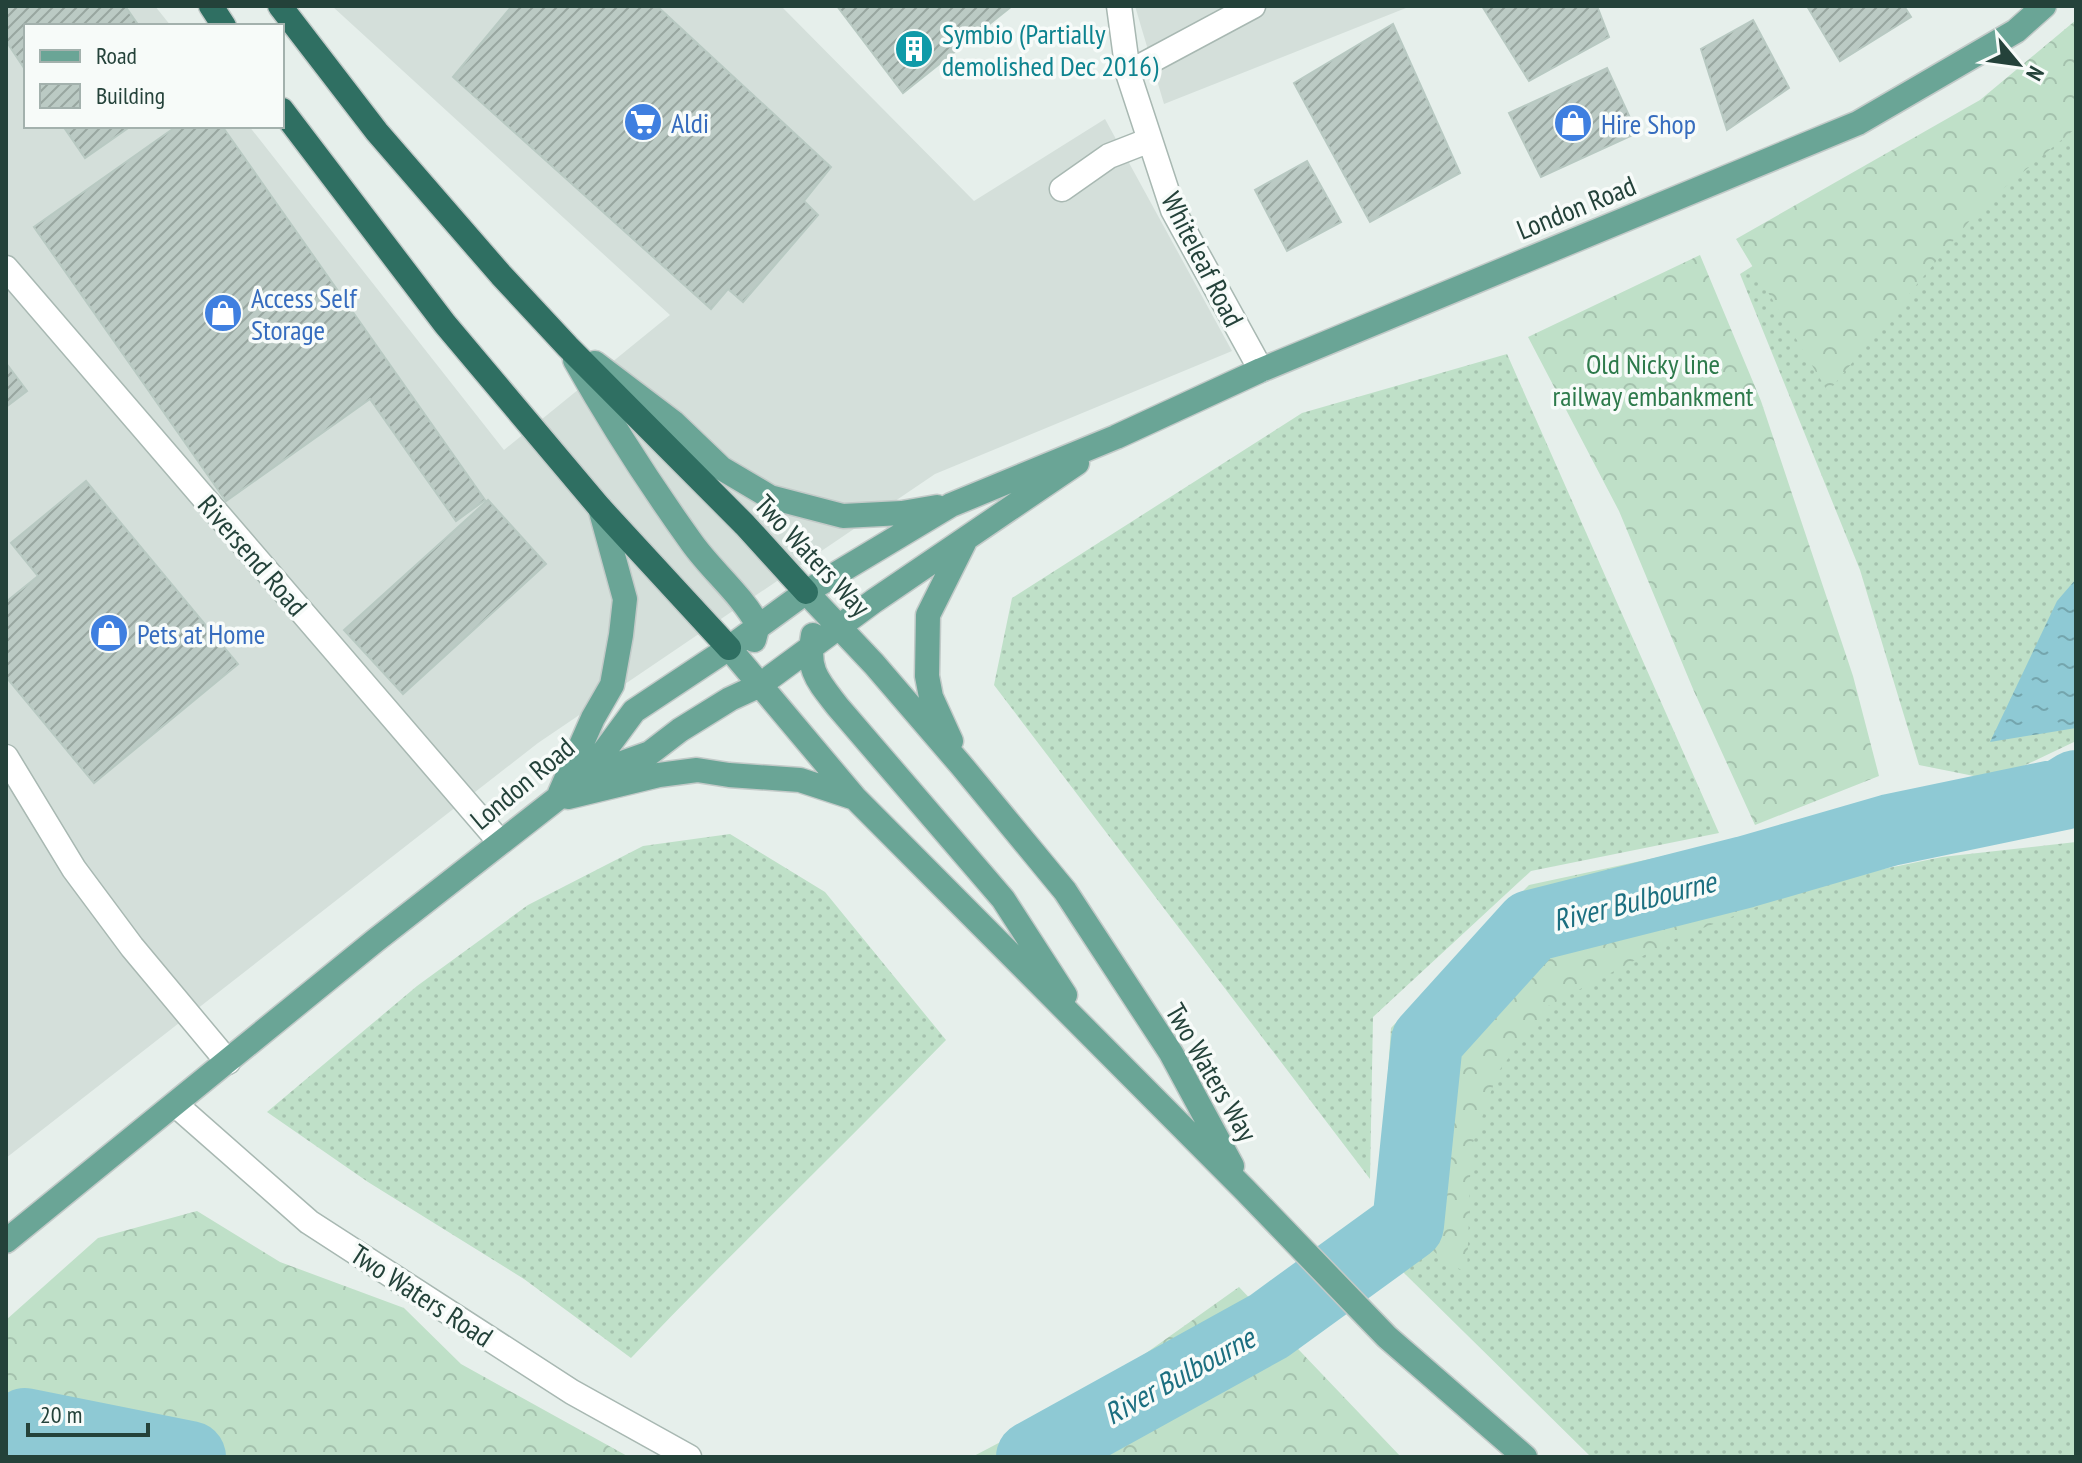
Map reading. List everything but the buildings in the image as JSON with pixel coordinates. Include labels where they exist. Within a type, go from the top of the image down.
[{"type":"highway","points":[[211,6],[223,24]]},
{"type":"highway","name":"Two Waters Way","points":[[280,6],[377,132],[560,338],[812,598]]},
{"type":"highway","name":"Two Waters Way","points":[[284,113],[445,324],[600,508],[729,648]]},
{"type":"main road","name":"London Road","points":[[6,1241],[586,776],[634,711],[758,625],[812,598],[851,566],[951,505],[1116,437],[1261,370],[1858,123],[2016,31],[2044,6]]},
{"type":"main road","points":[[560,338],[673,422],[721,468],[770,497],[843,516],[902,513],[951,505]]},
{"type":"main road","points":[[560,338],[618,436],[694,546],[748,607],[758,625],[754,677]]},
{"type":"main road","name":"London Road","points":[[586,776],[650,753],[730,699],[754,677],[840,627],[1116,437]]},
{"type":"main road","points":[[558,799],[593,718],[612,685],[621,635],[625,599],[600,508]]},
{"type":"main road","points":[[961,765],[931,697],[927,654],[928,615],[965,541]]},
{"type":"main road","points":[[812,598],[813,674],[846,717],[1003,899],[1092,1037]]},
{"type":"main road","name":"Two Waters Way","points":[[812,598],[961,765],[1065,891],[1171,1053],[1245,1190]]},
{"type":"main road","name":"Two Waters Way","points":[[729,648],[855,798],[1387,1337],[1525,1457]]},
{"type":"main road","points":[[558,799],[659,775],[697,770],[800,780],[855,798]]},
{"type":"street","name":"Whiteleaf Road","points":[[1119,6],[1128,73],[1173,210],[1261,370]]},
{"type":"street","points":[[1128,73],[1253,6]]},
{"type":"street","points":[[1062,189],[1109,156],[1150,140]]},
{"type":"street","name":"Riversend Road","points":[[6,268],[500,842]]},
{"type":"street","points":[[6,757],[74,869],[132,947],[228,1062]]},
{"type":"street","name":"Two Waters Road","points":[[176,1105],[309,1222],[572,1392],[689,1457]]},
{"type":"shaded area","points":[[6,6],[155,6],[169,24],[24,24],[24,128],[251,128],[504,450],[670,315],[332,6],[781,6],[974,201],[1105,119],[1232,351],[935,474],[538,743],[6,1158]]},
{"type":"shaded area","points":[[1135,6],[1411,6],[1164,104]]},
{"type":"green space","points":[[2076,20],[2076,128],[1981,207],[1828,392],[1736,239],[1980,100]]},
{"type":"green space","points":[[2076,57],[2076,741],[1994,780],[1919,765],[1860,570],[1740,274]]},
{"type":"green space","name":"Old Nicky line railway embankment","points":[[1700,255],[1761,401],[1853,676],[1879,776],[1755,825],[1693,689],[1619,511],[1528,337]]},
{"type":"green space","points":[[1507,354],[1719,833],[1531,871],[1373,1017],[1370,1179],[994,685],[1012,598],[1302,413]]},
{"type":"green space","points":[[730,834],[825,892],[946,1040],[631,1358],[524,1279],[368,1182],[267,1112],[417,986],[528,905],[643,846]]},
{"type":"green space","points":[[1738,840],[1780,898],[1675,939],[1548,1006],[1498,1072],[1471,1148],[1467,1274],[1378,1214],[1391,1028],[1461,954],[1529,885]]},
{"type":"green space","points":[[2076,842],[2076,1457],[1591,1457],[1404,1273],[1422,1051],[1543,927],[1785,879],[1859,874],[1942,857]]},
{"type":"green space","points":[[197,1211],[280,1262],[404,1308],[461,1364],[629,1457],[6,1457],[6,1320],[98,1238]]},
{"type":"green space","points":[[1239,1287],[1401,1457],[972,1457],[1080,1400]]},
{"type":"water","points":[[2076,579],[2076,728],[1990,742],[2057,601]]},
{"type":"waterway","name":"River Bulbourne","points":[[1032,1457],[1269,1326],[1408,1225],[1427,1041],[1531,926],[1745,872],[1890,830],[2063,794],[2076,786]]},
{"type":"waterway","points":[[6,1434],[25,1424],[190,1457]]},
{"type":"place","name":"Symbio (Partially demolished Dec 2016)","points":[[914,49]]},
{"type":"place","name":"Aldi","points":[[643,122]]},
{"type":"place","name":"Hire Shop","points":[[1573,123]]},
{"type":"place","name":"Access Self Storage","points":[[223,313]]},
{"type":"place","name":"Pets at Home","points":[[109,633]]}]
